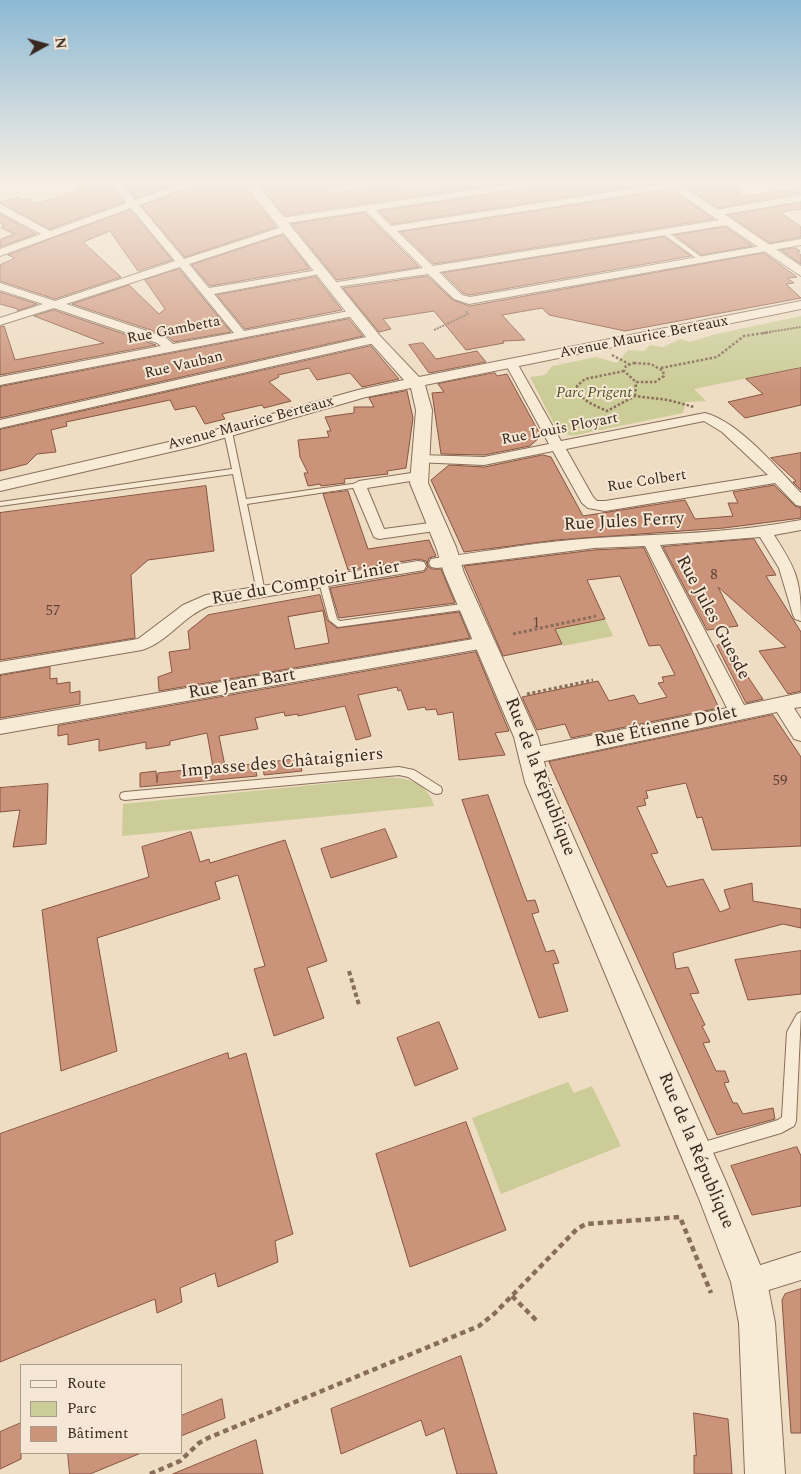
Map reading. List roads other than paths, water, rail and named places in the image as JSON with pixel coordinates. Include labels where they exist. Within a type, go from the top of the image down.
[{"type":"street","points":[[173,252],[241,334]]},
{"type":"street","points":[[0,322],[210,252]]},
{"type":"street","name":"Rue de la République","points":[[305,252],[375,339],[414,381],[420,391],[423,407],[419,468],[420,488],[437,527],[444,562],[468,606],[526,737],[537,782],[696,1151],[749,1282],[757,1322],[765,1474]]},
{"type":"street","points":[[412,252],[458,297],[465,300],[479,300],[746,252]]},
{"type":"street","points":[[332,286],[542,252]]},
{"type":"street","points":[[772,252],[801,272]]},
{"type":"street","points":[[207,292],[320,271]]},
{"type":"street","points":[[0,286],[161,340],[170,348]]},
{"type":"street","name":"Avenue Maurice Berteaux","points":[[0,486],[414,381],[755,316],[801,305]]},
{"type":"street","name":"Avenue Maurice Berteaux","points":[[755,316],[801,310]]},
{"type":"street","name":"Rue Gambetta","points":[[0,381],[354,313]]},
{"type":"street","name":"Rue Vauban","points":[[0,424],[375,339]]},
{"type":"street","name":"Rue Colbert","points":[[507,364],[589,502],[598,506],[779,478]]},
{"type":"street","points":[[706,417],[721,425],[779,478],[801,502]]},
{"type":"street","name":"Rue Louis Ployart","points":[[359,485],[419,468],[481,462],[706,417]]},
{"type":"street","name":"Avenue Maurice Berteaux","points":[[0,479],[228,429]]},
{"type":"street","points":[[359,485],[379,534],[386,535],[437,527]]},
{"type":"street","name":"Rue Jules Ferry","points":[[444,562],[594,542],[650,542],[765,532],[801,525]]},
{"type":"street","points":[[765,532],[788,568],[796,604],[801,615]]},
{"type":"street","name":"Rue Jules Guesde","points":[[650,542],[739,713]]},
{"type":"street","name":"Rue du Comptoir Linier","points":[[0,668],[136,646],[151,639],[194,605],[213,599],[418,566]]},
{"type":"street","name":"Rue Jean Bart","points":[[0,727],[485,643]]},
{"type":"street","name":"Rue Étienne Dolet","points":[[532,756],[801,700]]},
{"type":"street","points":[[781,704],[801,734]]},
{"type":"street","points":[[749,1282],[801,1266]]},
{"type":"lane","points":[[691,252],[702,260]]},
{"type":"lane","points":[[228,429],[261,592]]},
{"type":"lane","points":[[0,504],[237,471]]},
{"type":"lane","points":[[243,502],[359,485]]},
{"type":"lane","points":[[323,582],[333,620],[337,624],[468,606]]},
{"type":"lane","name":"Impasse des Châtaigniers","points":[[125,796],[400,771],[410,773],[437,790]]},
{"type":"lane","points":[[696,1151],[781,1126],[789,1121],[793,1032],[801,1018]]},
{"type":"park label","name":"Parc Prigent","points":[[594,394]]}]
